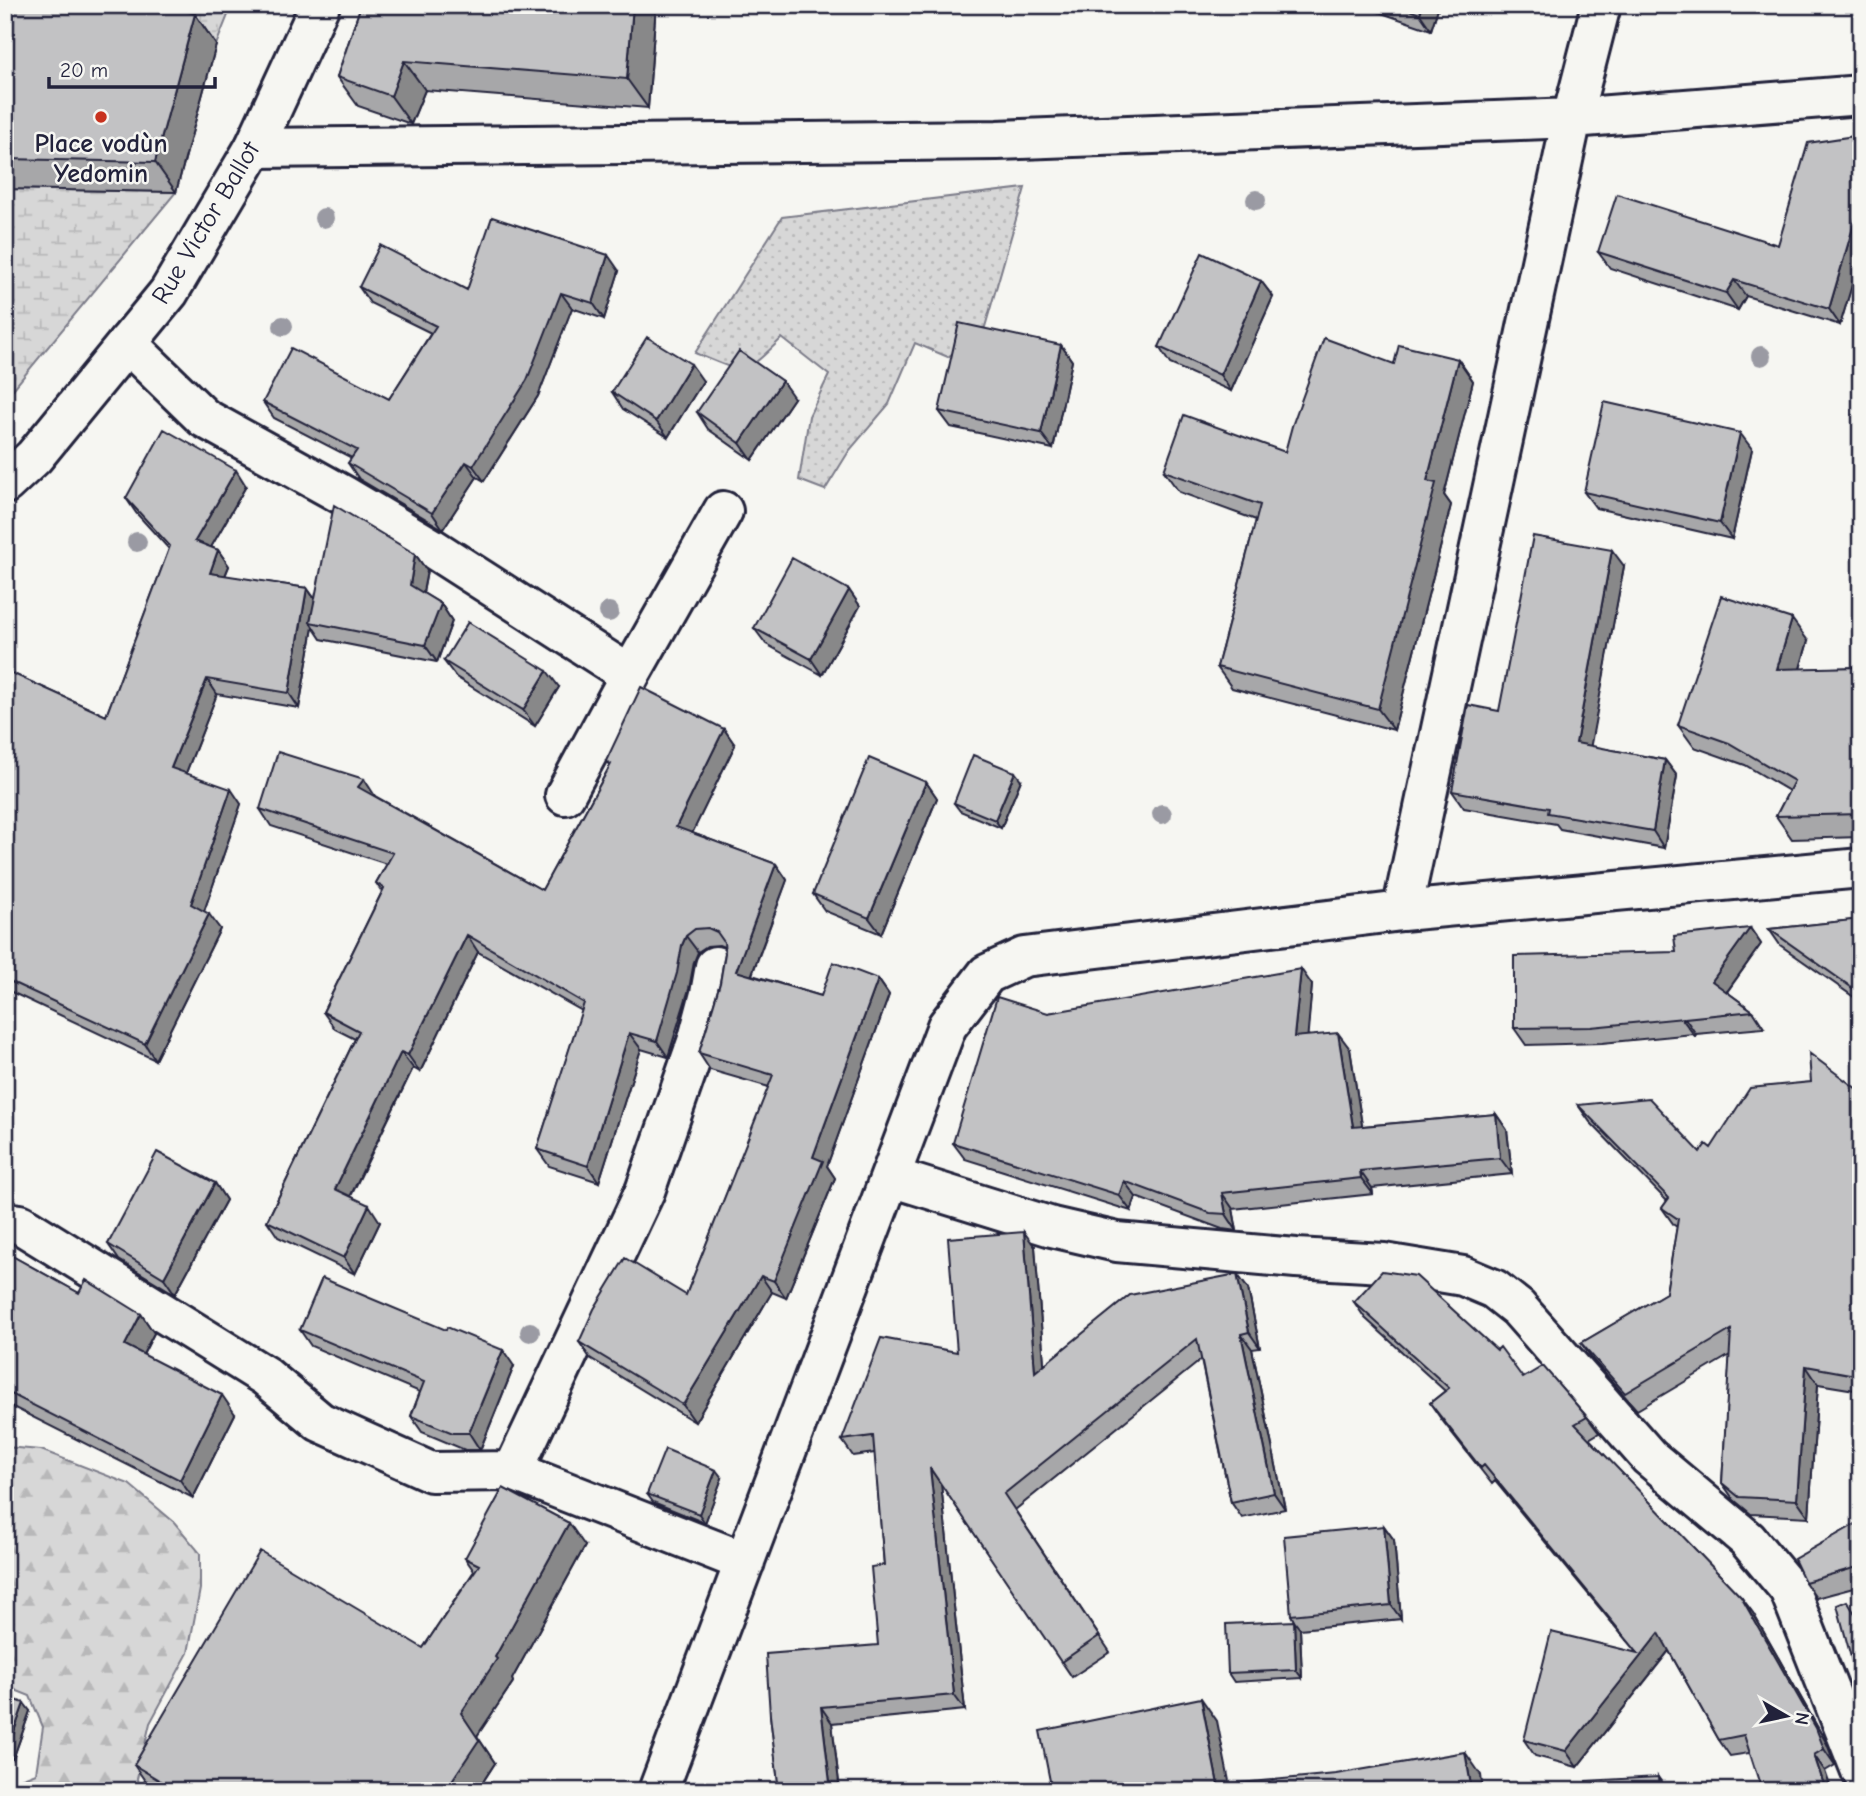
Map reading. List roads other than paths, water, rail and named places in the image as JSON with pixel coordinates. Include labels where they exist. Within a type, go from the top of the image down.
[{"type":"street","name":"Rue Victor Ballot","points":[[5,484],[34,457],[169,292],[254,148],[320,5]]},
{"type":"street","points":[[1402,911],[1572,118],[1601,5]]},
{"type":"street","points":[[254,148],[997,140],[1572,118],[1861,95]]},
{"type":"street","points":[[127,343],[204,418],[421,541],[630,675]]},
{"type":"street","points":[[565,795],[723,511]]},
{"type":"street","points":[[659,1791],[947,1026],[987,974],[1024,957],[1402,911],[1861,868]]},
{"type":"street","points":[[513,1471],[645,1191],[698,1039],[715,966]]},
{"type":"street","points":[[891,1177],[1052,1227],[1117,1242],[1384,1263],[1463,1276],[1494,1289],[1518,1308],[1649,1457],[1747,1539],[1789,1589],[1861,1771]]},
{"type":"street","points":[[5,1222],[20,1224],[265,1376],[320,1422],[431,1472],[513,1471],[745,1562]]},
{"type":"place","name":"Place vodùn Yedomin","points":[[101,117]]}]
